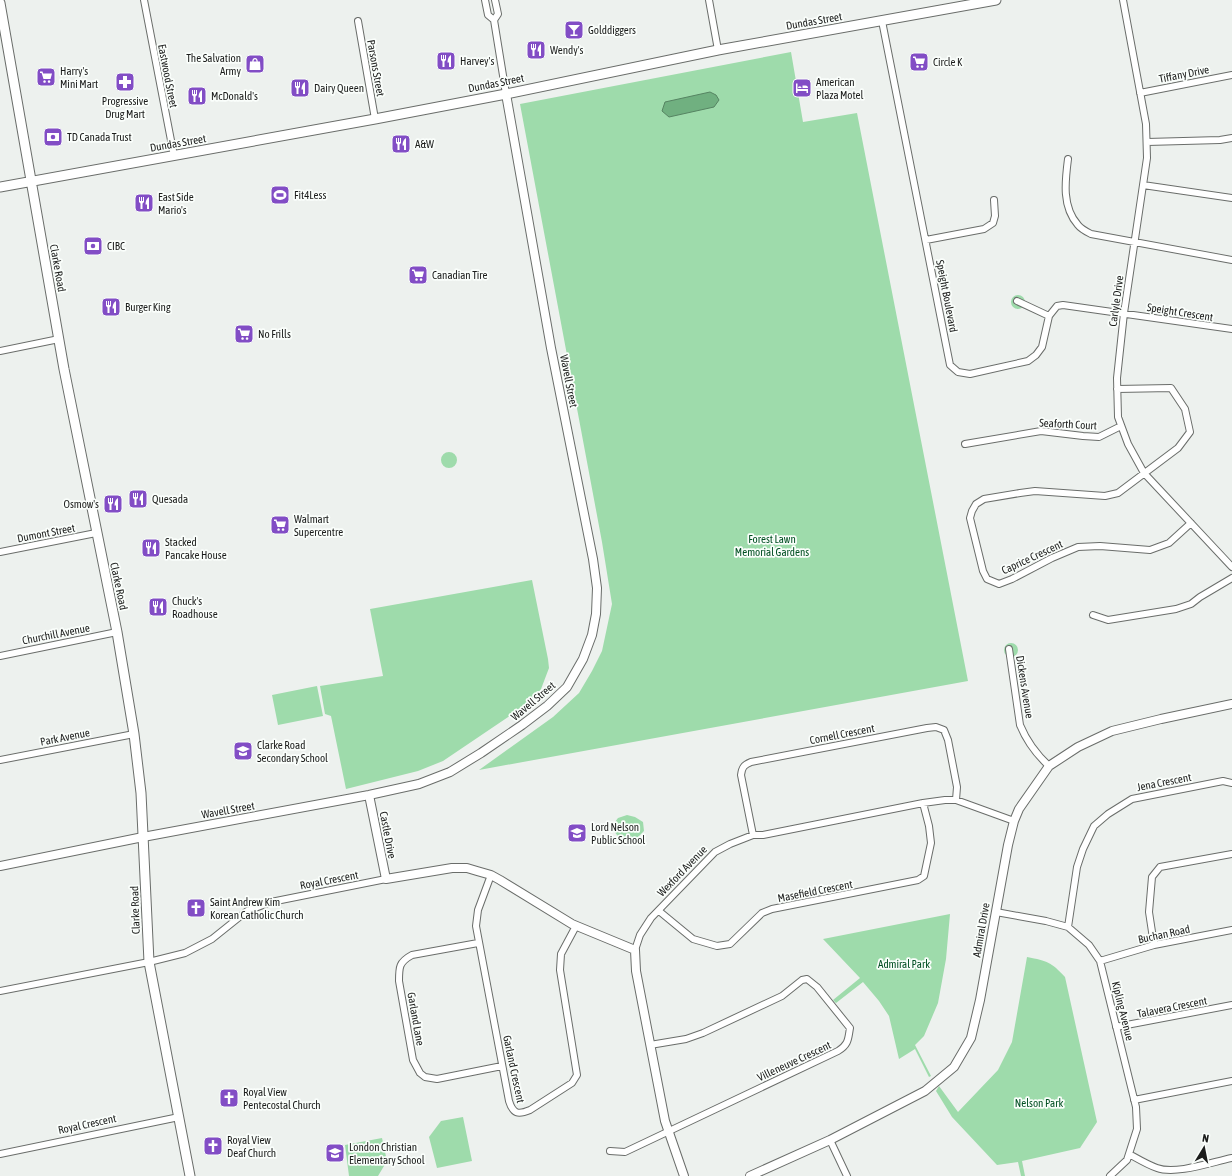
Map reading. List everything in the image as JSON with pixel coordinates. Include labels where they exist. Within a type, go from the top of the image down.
[{"type":"main road","name":"Dundas Street","points":[[0,187],[30,183],[375,119],[506,94],[718,50],[996,0]]},
{"type":"main road","name":"Clarke Road","points":[[0,3],[30,183],[96,533],[117,632],[134,734],[141,793],[149,962],[190,1176]]},
{"type":"street","name":"Eastwood Street","points":[[144,0],[174,156]]},
{"type":"street","points":[[485,0],[488,15],[494,20],[506,94]]},
{"type":"street","points":[[494,20],[498,14],[495,0]]},
{"type":"street","points":[[709,0],[718,50]]},
{"type":"street","name":"Carlyle Drive","points":[[1123,0],[1146,124],[1147,158],[1124,313],[1117,378],[1118,417],[1128,444],[1144,473],[1232,567]]},
{"type":"street","name":"Parsons Street","points":[[358,21],[375,119]]},
{"type":"street","name":"Speight Boulevard","points":[[882,21],[950,365],[958,372],[970,374],[1028,361],[1036,355],[1042,346],[1049,316]]},
{"type":"street","name":"Tiffany Drive","points":[[1140,93],[1232,75]]},
{"type":"street","name":"Wavell Street","points":[[0,866],[419,784],[450,772],[481,753],[547,706],[567,687],[583,659],[592,635],[596,614],[597,588],[593,559],[549,335],[506,94]]},
{"type":"street","points":[[1147,142],[1220,140],[1232,138]]},
{"type":"street","points":[[1068,159],[1065,194],[1071,214],[1079,227],[1091,234],[1232,260]]},
{"type":"street","points":[[1143,185],[1232,198]]},
{"type":"street","points":[[926,240],[984,229],[993,223],[996,216],[994,200]]},
{"type":"street","points":[[1017,301],[1049,316],[1057,306],[1063,305],[1124,313]]},
{"type":"street","name":"Speight Crescent","points":[[1124,313],[1232,329]]},
{"type":"street","points":[[0,351],[59,339]]},
{"type":"street","points":[[1117,389],[1171,388],[1185,409],[1190,432],[1178,448],[1144,473]]},
{"type":"street","name":"Seaforth Court","points":[[964,444],[1042,431],[1099,437],[1121,426]]},
{"type":"street","name":"Caprice Crescent","points":[[1144,473],[1118,493],[1111,495],[1105,496],[1035,491],[984,499],[976,504],[970,518],[983,572],[987,579],[999,584],[1078,547],[1100,546],[1150,550],[1169,543],[1191,524]]},
{"type":"street","name":"Dumont Street","points":[[0,552],[96,533]]},
{"type":"street","points":[[1092,616],[1108,620],[1176,609],[1191,604],[1232,578]]},
{"type":"street","name":"Churchill Avenue","points":[[0,656],[117,632]]},
{"type":"street","name":"Dickens Avenue","points":[[1009,649],[1020,725],[1037,755],[1049,766]]},
{"type":"street","name":"Admiral Drive","points":[[750,1176],[830,1140],[925,1091],[954,1066],[971,1038],[980,1000],[1008,845],[1014,821],[1019,809],[1049,766],[1078,746],[1112,732],[1161,719],[1232,704]]},
{"type":"street","name":"Cornell Crescent","points":[[752,835],[741,775],[741,770],[744,766],[751,762],[927,728],[936,727],[944,730],[948,740],[957,787],[956,800]]},
{"type":"street","name":"Park Avenue","points":[[0,760],[134,734]]},
{"type":"street","name":"Jena Crescent","points":[[1068,927],[1077,867],[1083,849],[1094,826],[1108,814],[1132,799],[1223,781],[1232,783]]},
{"type":"street","name":"Castle Drive","points":[[369,795],[386,879]]},
{"type":"street","name":"Wexford Avenue","points":[[684,1176],[665,1121],[636,971],[635,950],[640,935],[659,910],[715,852],[752,835],[762,835],[923,803],[946,800],[956,800],[1014,821]]},
{"type":"street","name":"Masefield Crescent","points":[[659,910],[693,939],[717,946],[730,944],[762,913],[772,909],[918,880],[924,876],[931,842],[929,826],[923,803]]},
{"type":"street","points":[[1154,945],[1149,912],[1152,876],[1160,867],[1232,854]]},
{"type":"street","name":"Royal Crescent","points":[[0,991],[149,962],[185,953],[212,939],[247,911],[265,904],[386,879],[452,868],[468,868],[491,875],[576,926],[635,950]]},
{"type":"street","name":"Garland Crescent","points":[[491,875],[478,910],[476,926],[478,943],[511,1109],[515,1112],[523,1113],[530,1110],[572,1083],[577,1075],[560,970],[561,954],[576,926]]},
{"type":"street","name":"Kipling Avenue","points":[[996,912],[1046,921],[1068,927],[1089,945],[1100,961],[1136,1107],[1137,1129],[1127,1160],[1110,1176]]},
{"type":"street","name":"Buchan Road","points":[[1100,961],[1154,945],[1232,930]]},
{"type":"street","name":"Garland Lane","points":[[478,943],[412,955],[406,958],[402,963],[399,970],[399,981],[413,1060],[424,1077],[437,1079],[502,1066]]},
{"type":"street","name":"Villeneuve Crescent","points":[[650,1045],[703,1033],[782,996],[802,980],[807,979],[817,987],[850,1028],[848,1041],[844,1047],[838,1051],[669,1130]]},
{"type":"street","name":"Talavera Crescent","points":[[1116,1027],[1232,1005]]},
{"type":"street","points":[[1134,1100],[1232,1081]]},
{"type":"street","name":"Royal Crescent","points":[[0,1154],[179,1117]]},
{"type":"street","points":[[610,1151],[625,1152],[669,1130]]},
{"type":"street","points":[[830,1140],[847,1176]]},
{"type":"street","points":[[1129,1154],[1158,1168],[1166,1170],[1179,1170],[1232,1158]]},
{"type":"green space","name":"Forest Lawn Memorial Gardens","points":[[791,52],[803,122],[857,113],[968,681],[479,770],[553,717],[579,693],[602,651],[612,604],[602,542],[520,104]]},
{"type":"green space","points":[[1015,295],[1021,295],[1025,299],[1025,305],[1021,309],[1015,309],[1011,305],[1011,299]]},
{"type":"green space","points":[[449,452],[455,454],[457,460],[455,466],[449,468],[443,466],[441,460],[443,454]]},
{"type":"green space","points":[[532,580],[549,668],[538,697],[443,761],[418,771],[346,789],[331,716],[325,714],[320,686],[383,676],[370,609]]},
{"type":"green space","points":[[1008,643],[1014,643],[1018,647],[1018,653],[1014,657],[1008,657],[1004,653],[1004,647]]},
{"type":"green space","points":[[317,686],[323,716],[278,725],[272,695]]},
{"type":"green space","points":[[627,815],[635,817],[643,822],[644,831],[632,843],[623,843],[611,827],[618,818]]},
{"type":"green space","name":"Admiral Park","points":[[950,914],[946,959],[938,1003],[924,1036],[915,1045],[931,1076],[929,1077],[915,1049],[899,1059],[889,1016],[863,982],[836,1003],[833,1000],[860,978],[823,939]]},
{"type":"green space","name":"Nelson Park","points":[[1027,957],[1049,963],[1065,977],[1097,1122],[1080,1148],[1022,1161],[1025,1176],[1021,1176],[1018,1162],[997,1165],[952,1117],[936,1091],[939,1086],[958,1112],[998,1070],[1012,1042]]},
{"type":"green space","points":[[463,1117],[472,1161],[437,1168],[429,1137],[441,1121]]},
{"type":"green space","points":[[382,1138],[387,1161],[378,1176],[349,1176],[345,1145]]},
{"type":"shaded area","points":[[710,92],[716,95],[719,100],[714,107],[669,117],[662,111],[665,102]]},
{"type":"place","name":"Golddiggers","points":[[574,30]]},
{"type":"place","name":"Wendy's","points":[[536,50]]},
{"type":"place","name":"Harvey's","points":[[446,61]]},
{"type":"place","name":"Circle K","points":[[919,62]]},
{"type":"place","name":"The Salvation Army","points":[[255,64]]},
{"type":"place","name":"Harry's Mini Mart","points":[[46,77]]},
{"type":"place","name":"Progressive Drug Mart","points":[[125,82]]},
{"type":"place","name":"Dairy Queen","points":[[300,88]]},
{"type":"place","name":"American Plaza Motel","points":[[802,88]]},
{"type":"place","name":"McDonald's","points":[[197,96]]},
{"type":"place","name":"TD Canada Trust","points":[[53,137]]},
{"type":"place","name":"A&W","points":[[401,144]]},
{"type":"place","name":"Fit4Less","points":[[280,195]]},
{"type":"place","name":"East Side Mario's","points":[[144,203]]},
{"type":"place","name":"CIBC","points":[[93,246]]},
{"type":"place","name":"Canadian Tire","points":[[418,275]]},
{"type":"place","name":"Burger King","points":[[111,307]]},
{"type":"place","name":"No Frills","points":[[244,334]]},
{"type":"place","name":"Quesada","points":[[138,499]]},
{"type":"place","name":"Osmow's","points":[[113,504]]},
{"type":"place","name":"Walmart Supercentre","points":[[280,525]]},
{"type":"place","name":"Stacked Pancake House","points":[[151,548]]},
{"type":"place","name":"Chuck's Roadhouse","points":[[158,607]]},
{"type":"place","name":"Clarke Road Secondary School","points":[[243,751]]},
{"type":"place","name":"Lord Nelson Public School","points":[[577,833]]},
{"type":"place","name":"Saint Andrew Kim Korean Catholic Church","points":[[196,908]]},
{"type":"place","name":"Royal View Pentecostal Church","points":[[229,1098]]},
{"type":"place","name":"Royal View Deaf Church","points":[[213,1146]]},
{"type":"place","name":"London Christian Elementary School","points":[[335,1153]]}]
